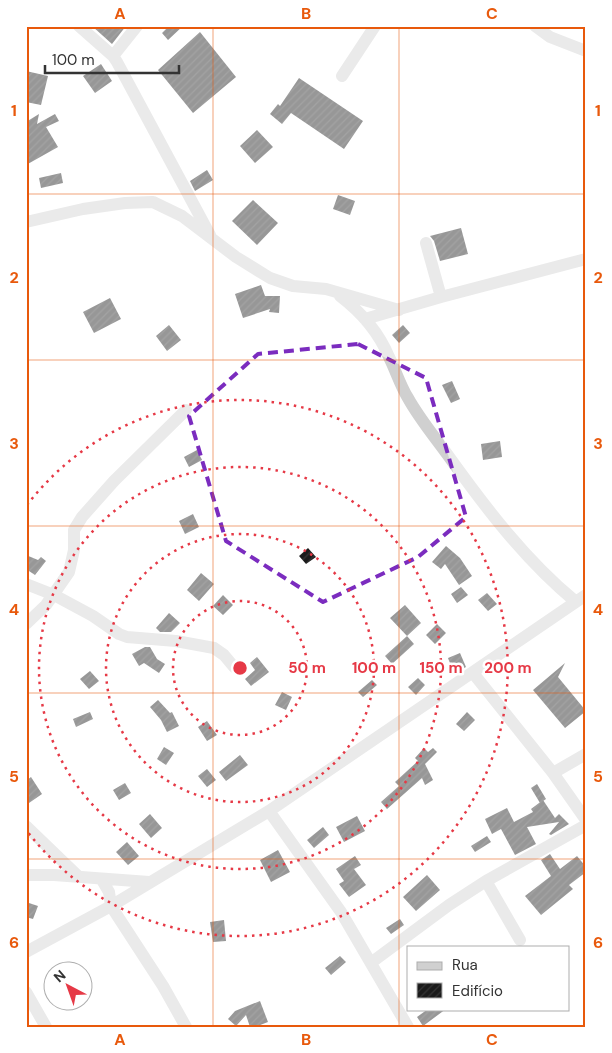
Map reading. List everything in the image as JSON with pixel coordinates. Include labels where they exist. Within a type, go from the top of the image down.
[{"type":"street","points":[[79,26],[113,56],[166,151],[211,238]]},
{"type":"street","points":[[113,56],[137,26]]},
{"type":"street","points":[[342,76],[375,26]]},
{"type":"street","points":[[535,26],[550,38],[586,50]]},
{"type":"street","points":[[26,222],[83,209],[125,203],[153,202],[182,216],[236,257],[270,278],[293,286],[314,287],[399,310]]},
{"type":"street","points":[[426,244],[440,297]]},
{"type":"street","points":[[365,319],[440,297],[586,259]]},
{"type":"street","points":[[26,952],[111,906],[269,811],[581,599],[549,579],[526,554],[459,471],[407,398],[386,349],[374,329],[349,302],[337,293]]},
{"type":"street","points":[[26,624],[54,595],[69,572],[74,550],[74,530],[82,517],[101,495],[186,410]]},
{"type":"street","points":[[26,584],[54,595],[93,616],[119,634],[127,637],[176,641],[214,648],[224,655],[234,667]]},
{"type":"street","points":[[473,673],[553,773],[586,820]]},
{"type":"street","points":[[553,773],[586,754]]},
{"type":"street","points":[[269,811],[326,890],[372,962],[408,1027]]},
{"type":"street","points":[[372,962],[486,881],[586,825]]},
{"type":"street","points":[[26,826],[80,877]]},
{"type":"street","points":[[26,875],[149,882]]},
{"type":"street","points":[[102,880],[109,892],[111,906],[163,986],[186,1027]]},
{"type":"street","points":[[486,881],[520,940]]},
{"type":"street","points":[[26,992],[46,1027]]},
{"type":"highlighted area","points":[[358,344],[426,378],[466,517],[418,557],[323,602],[226,541],[189,416],[258,354]]},
{"type":"building","points":[[92,26],[126,26],[112,44]]},
{"type":"building","points":[[169,26],[183,26],[168,40],[162,33]]},
{"type":"building","points":[[200,32],[236,77],[193,113],[158,70]]},
{"type":"building","points":[[101,64],[112,81],[95,93],[83,76]]},
{"type":"building","points":[[26,71],[48,76],[41,105],[26,102]]},
{"type":"building","points":[[299,78],[363,121],[344,149],[291,113],[282,124],[270,114],[278,104],[280,106]]},
{"type":"building","points":[[39,114],[37,124],[55,114],[59,121],[46,127],[58,147],[26,165],[26,122]]},
{"type":"building","points":[[257,130],[273,147],[255,163],[240,146]]},
{"type":"building","points":[[207,170],[213,180],[195,191],[190,181]]},
{"type":"building","points":[[61,173],[63,183],[41,188],[39,178]]},
{"type":"building","points":[[338,195],[355,201],[350,215],[333,209]]},
{"type":"building","points":[[253,200],[278,223],[257,245],[232,221]]},
{"type":"building","points":[[461,228],[468,254],[440,261],[434,241],[430,236]]},
{"type":"building","points":[[261,285],[265,296],[280,296],[279,313],[269,312],[270,309],[243,318],[235,294]]},
{"type":"building","points":[[110,298],[121,319],[94,333],[83,312]]},
{"type":"building","points":[[169,325],[181,340],[167,351],[156,336]]},
{"type":"building","points":[[403,325],[410,333],[399,343],[392,335]]},
{"type":"building","points":[[452,381],[460,399],[451,403],[442,385]]},
{"type":"building","points":[[500,441],[502,457],[483,460],[481,444]]},
{"type":"building","points":[[197,450],[202,460],[189,467],[184,457]]},
{"type":"building","points":[[193,514],[199,527],[185,534],[179,521]]},
{"type":"building","points":[[446,546],[460,558],[472,576],[459,585],[445,564],[441,569],[432,562]]},
{"type":"building","points":[[308,548],[316,557],[306,564],[299,556]]},
{"type":"building","points":[[26,555],[38,560],[41,557],[46,561],[35,575],[26,569]]},
{"type":"building","points":[[201,573],[214,584],[199,601],[187,590]]},
{"type":"building","points":[[461,587],[468,595],[457,603],[451,594]]},
{"type":"building","points":[[487,593],[497,604],[488,611],[478,600]]},
{"type":"building","points":[[223,595],[233,605],[223,615],[213,606]]},
{"type":"building","points":[[405,605],[421,623],[407,636],[390,618]]},
{"type":"building","points":[[169,613],[180,623],[171,632],[160,632],[156,628]]},
{"type":"building","points":[[437,624],[446,633],[435,644],[426,635]]},
{"type":"building","points":[[407,636],[414,644],[392,664],[385,656]]},
{"type":"building","points":[[145,647],[150,647],[157,659],[165,664],[159,673],[144,663],[139,666],[132,654]]},
{"type":"building","points":[[460,653],[466,667],[454,674],[448,658]]},
{"type":"building","points":[[257,657],[269,672],[251,686],[245,679],[255,670],[250,663]]},
{"type":"building","points":[[565,663],[558,677],[586,711],[565,728],[533,690]]},
{"type":"building","points":[[90,671],[99,681],[89,689],[80,679]]},
{"type":"building","points":[[418,678],[425,685],[416,695],[408,687]]},
{"type":"building","points":[[372,680],[377,685],[363,697],[358,692]]},
{"type":"building","points":[[282,692],[292,697],[286,710],[275,705]]},
{"type":"building","points":[[158,700],[170,713],[172,712],[179,726],[167,732],[161,720],[150,707]]},
{"type":"building","points":[[90,712],[93,719],[76,727],[73,719]]},
{"type":"building","points":[[467,712],[475,720],[464,731],[456,724]]},
{"type":"building","points":[[207,721],[217,735],[207,741],[198,727]]},
{"type":"building","points":[[164,747],[174,753],[166,765],[157,759]]},
{"type":"building","points":[[424,748],[428,752],[433,748],[437,752],[425,764],[433,780],[425,785],[422,778],[387,809],[381,802],[399,786],[395,782],[418,761],[415,758]]},
{"type":"building","points":[[240,755],[248,765],[226,781],[219,772]]},
{"type":"building","points":[[207,769],[216,780],[207,787],[198,776]]},
{"type":"building","points":[[31,777],[42,794],[29,803],[26,799],[26,781]]},
{"type":"building","points":[[125,783],[131,793],[119,800],[113,790]]},
{"type":"building","points":[[537,784],[546,799],[540,803],[531,788]]},
{"type":"building","points":[[543,800],[555,818],[559,814],[569,824],[551,835],[549,834],[559,822],[527,827],[536,844],[515,855],[501,829],[492,834],[485,819],[507,808],[514,822],[533,812],[531,809]]},
{"type":"building","points":[[150,814],[162,828],[151,838],[139,824]]},
{"type":"building","points":[[357,816],[365,831],[344,842],[336,827]]},
{"type":"building","points":[[323,827],[329,835],[314,848],[307,840]]},
{"type":"building","points":[[487,836],[491,842],[475,852],[471,846]]},
{"type":"building","points":[[127,842],[139,856],[128,865],[116,852]]},
{"type":"building","points":[[278,850],[290,872],[271,882],[260,860]]},
{"type":"building","points":[[550,854],[560,869],[577,856],[586,867],[586,872],[569,885],[573,889],[541,915],[525,896],[551,876],[541,860]]},
{"type":"building","points":[[355,856],[361,865],[354,869],[366,885],[349,897],[339,884],[344,881],[336,869]]},
{"type":"building","points":[[427,875],[440,890],[416,911],[403,897]]},
{"type":"building","points":[[26,902],[38,906],[33,919],[26,917]]},
{"type":"building","points":[[400,919],[404,925],[391,934],[386,928]]},
{"type":"building","points":[[224,920],[226,941],[213,942],[210,922]]},
{"type":"building","points":[[340,956],[346,962],[331,975],[325,968]]},
{"type":"building","points":[[260,1001],[268,1022],[250,1027],[246,1015],[236,1026],[228,1019],[235,1011]]},
{"type":"building","points":[[427,1010],[445,1010],[423,1026],[417,1017]]}]
